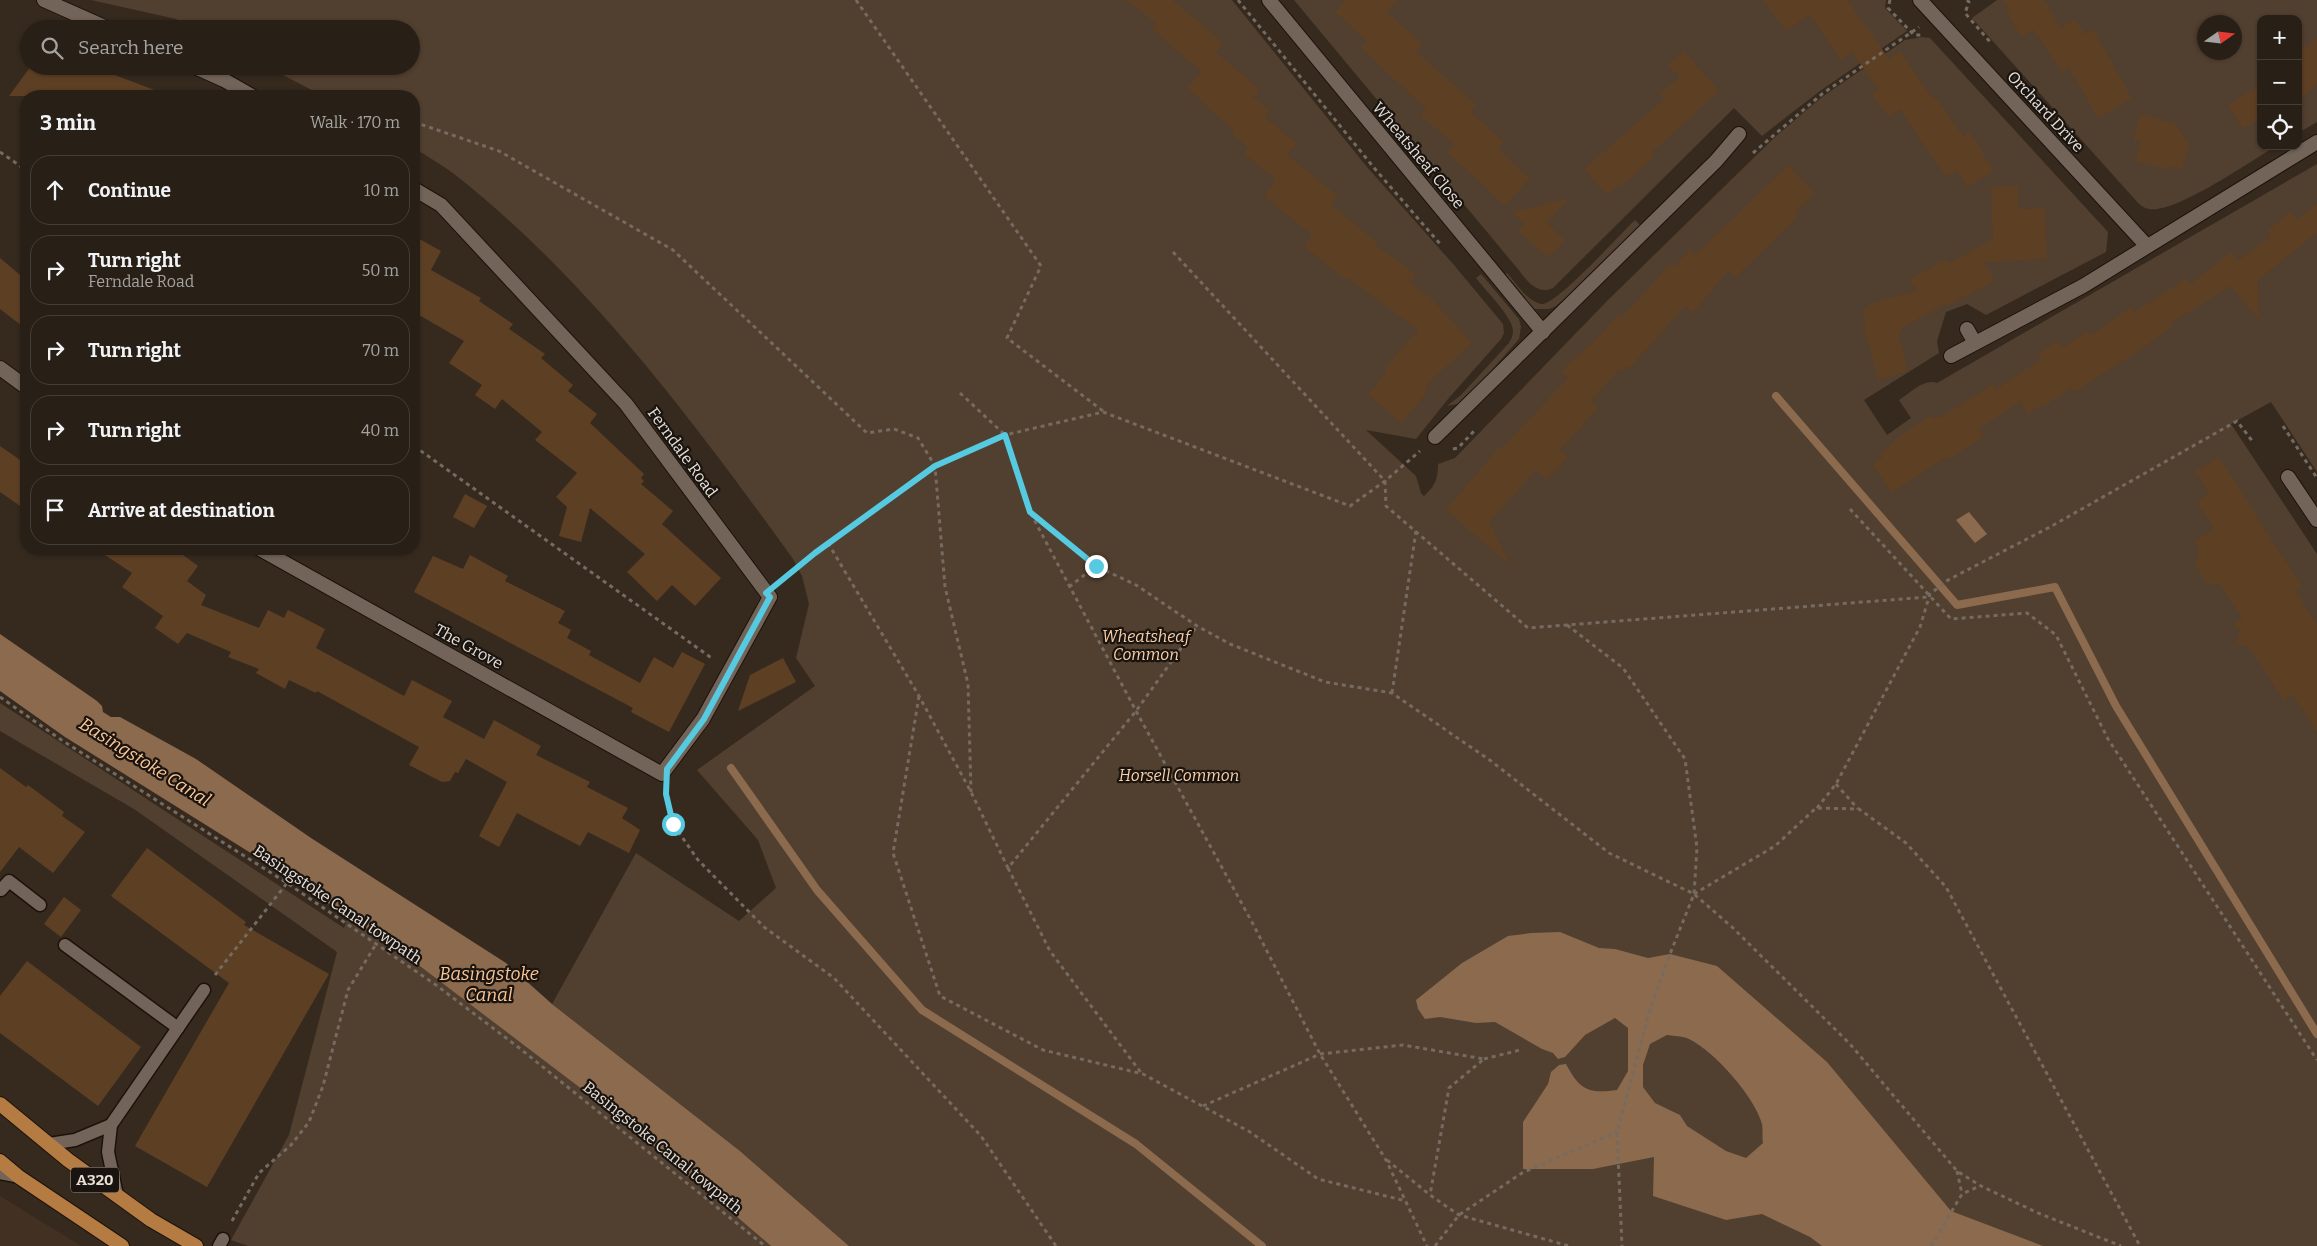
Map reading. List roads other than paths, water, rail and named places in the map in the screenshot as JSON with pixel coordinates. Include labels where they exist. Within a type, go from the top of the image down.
[{"type":"main road","name":"A320","points":[[0,1104],[117,1196],[151,1220],[196,1246]]},
{"type":"main road","name":"A320","points":[[0,1161],[122,1246]]},
{"type":"street","points":[[44,0],[88,20]]},
{"type":"street","name":"Wheatsheaf Close","points":[[1268,0],[1543,332]]},
{"type":"street","name":"Orchard Drive","points":[[1920,0],[2146,246]]},
{"type":"street","points":[[213,75],[242,90]]},
{"type":"street","points":[[1435,437],[1716,161],[1739,134]]},
{"type":"street","points":[[1951,356],[2083,286],[2317,142]]},
{"type":"street","name":"Ferndale Road","points":[[420,193],[440,205],[626,404],[770,597],[730,670]]},
{"type":"street","points":[[1967,328],[1975,343]]},
{"type":"street","points":[[0,368],[20,382]]},
{"type":"street","points":[[2288,477],[2317,520]]},
{"type":"street","name":"The Grove","points":[[271,555],[664,771],[704,719],[730,670]]},
{"type":"lane","points":[[0,890],[9,881],[40,905]]},
{"type":"lane","points":[[65,945],[178,1028]]},
{"type":"lane","points":[[117,1196],[108,1152],[111,1125],[204,990]]},
{"type":"lane","points":[[49,1144],[75,1140],[111,1125]]},
{"type":"lane","points":[[0,1173],[19,1176]]},
{"type":"water","points":[[1969,512],[1987,534],[1975,543],[1956,520]]},
{"type":"water","name":"Basingstoke Canal","points":[[0,634],[97,701],[102,706],[103,712],[111,717],[120,717],[196,759],[311,838],[506,963],[552,1004],[740,1151],[849,1246],[771,1246],[629,1125],[404,954],[286,875],[65,737],[0,691]]},
{"type":"water","points":[[1560,932],[1599,948],[1615,949],[1648,958],[1670,954],[1717,966],[1827,1062],[1951,1211],[2043,1246],[1822,1246],[1810,1237],[1762,1214],[1726,1220],[1653,1196],[1654,1157],[1593,1169],[1523,1169],[1523,1122],[1548,1084],[1551,1072],[1559,1065],[1566,1064],[1576,1080],[1586,1088],[1599,1091],[1617,1090],[1628,1071],[1628,1028],[1615,1018],[1585,1035],[1565,1057],[1558,1059],[1553,1053],[1542,1049],[1495,1022],[1476,1023],[1440,1017],[1425,1019],[1418,1009],[1416,1000],[1462,963],[1508,936]],"holes":[[[1667,1035],[1689,1039],[1699,1045],[1721,1064],[1751,1101],[1762,1124],[1763,1143],[1746,1158],[1726,1151],[1687,1126],[1680,1115],[1655,1103],[1643,1087],[1643,1065],[1650,1044]]]},
{"type":"waterway","points":[[1776,396],[1957,605],[2055,587],[2116,706],[2317,1034]]},
{"type":"waterway","points":[[731,768],[817,890],[922,1010],[1136,1144],[1262,1246]]},
{"type":"park label","name":"Wheatsheaf Common","points":[[1146,645]]},
{"type":"park label","name":"Horsell Common","points":[[1179,775]]}]
